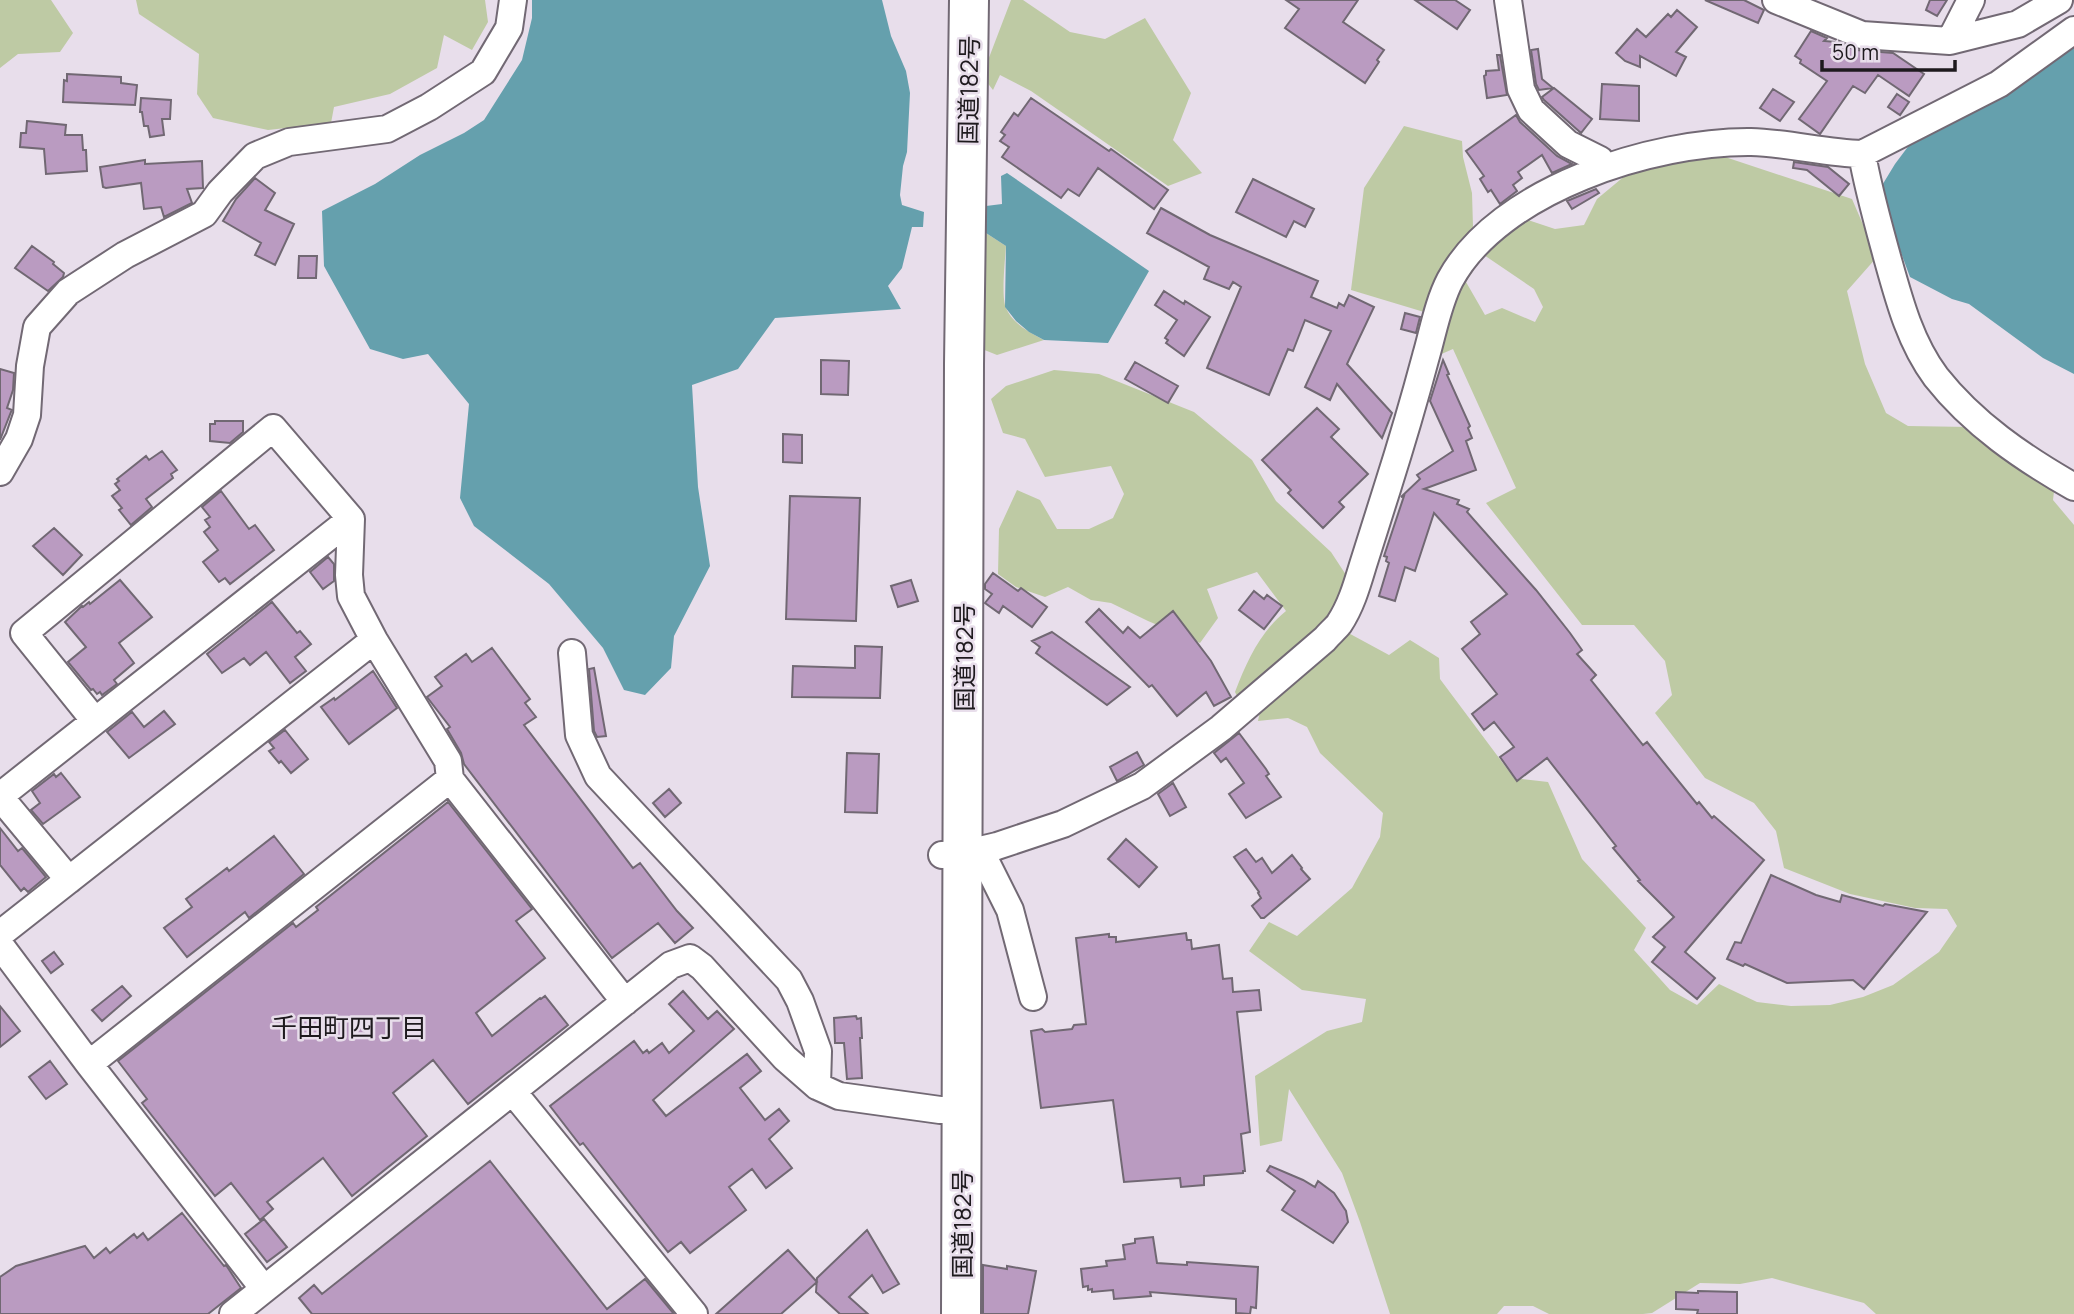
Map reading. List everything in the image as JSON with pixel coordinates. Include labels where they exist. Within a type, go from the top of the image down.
[{"type":"highway","name":"国道182号","points":[[939,1314],[962,853],[966,7]]},
{"type":"highway","name":"国道182号","points":[[951,1110],[961,1314]]},
{"type":"street","points":[[0,471],[19,439],[27,415],[30,366],[37,327],[68,292],[125,255],[204,214],[220,192],[255,156],[289,142],[387,129],[429,107],[483,72],[509,28],[513,0]]},
{"type":"street","points":[[1508,0],[1521,89],[1531,110],[1568,144],[1600,160],[1605,167]]},
{"type":"street","points":[[1776,0],[1862,35],[1950,41],[2018,24],[2059,0]]},
{"type":"street","points":[[1950,41],[1971,0]]},
{"type":"street","points":[[1033,997],[1010,910],[962,853],[1063,824],[1142,786],[1221,728],[1339,624],[1352,600],[1450,280],[1480,241],[1503,219],[1536,199],[1605,167],[1658,153],[1750,142],[1782,144],[1839,154],[1862,154],[1999,84],[2074,30]]},
{"type":"street","points":[[1862,154],[1867,185],[1903,314],[1935,376],[1977,421],[2001,440],[2074,487]]},
{"type":"street","points":[[95,721],[24,633],[273,428],[351,519],[351,596],[374,640],[448,761],[450,779],[625,1002]]},
{"type":"street","points":[[69,880],[0,797],[351,519]]},
{"type":"street","points":[[0,934],[374,640]]},
{"type":"street","points":[[572,653],[579,735],[598,776],[789,981],[800,1002],[818,1051],[817,1086]]},
{"type":"street","points":[[89,1064],[450,779]]},
{"type":"street","points":[[0,944],[89,1064],[264,1289]]},
{"type":"street","points":[[233,1314],[671,965],[690,958],[702,967],[785,1058],[817,1086],[839,1096],[951,1110]]},
{"type":"street","points":[[513,1092],[694,1314]]},
{"type":"green space","points":[[0,0],[51,0],[73,33],[60,52],[18,54],[0,68]]},
{"type":"green space","points":[[136,0],[485,0],[488,22],[472,50],[444,35],[437,68],[390,94],[334,107],[331,123],[268,130],[213,118],[197,94],[199,54],[139,14]]},
{"type":"green space","points":[[1011,0],[1023,0],[1070,32],[1105,39],[1145,18],[1191,93],[1173,140],[1202,173],[1168,186],[1031,91],[1000,75],[993,90],[982,76]]},
{"type":"green space","points":[[1404,126],[1462,141],[1472,193],[1473,227],[1448,257],[1424,312],[1351,290],[1364,188]]},
{"type":"green space","points":[[1704,150],[1852,199],[1877,257],[1847,291],[1865,364],[1886,413],[1908,426],[1970,427],[2055,483],[2053,500],[2074,525],[2074,1314],[1876,1314],[1864,1303],[1772,1278],[1740,1284],[1700,1283],[1652,1313],[1643,1314],[1549,1314],[1533,1306],[1504,1306],[1497,1314],[1390,1314],[1342,1173],[1289,1089],[1282,1141],[1260,1146],[1255,1076],[1327,1031],[1362,1022],[1366,999],[1302,990],[1249,951],[1269,922],[1297,936],[1352,888],[1380,837],[1383,813],[1320,753],[1307,727],[1288,718],[1258,721],[1262,701],[1341,629],[1389,655],[1410,640],[1439,658],[1440,679],[1514,778],[1548,782],[1582,859],[1646,928],[1634,950],[1670,990],[1697,1005],[1719,984],[1757,1002],[1791,1006],[1830,1005],[1863,997],[1893,985],[1939,952],[1957,926],[1947,909],[1915,908],[1850,894],[1784,868],[1776,831],[1754,803],[1705,778],[1655,713],[1672,695],[1665,661],[1634,625],[1582,625],[1486,503],[1516,488],[1453,349],[1430,359],[1460,272],[1479,262],[1466,282],[1485,315],[1502,308],[1535,322],[1543,307],[1534,289],[1481,253],[1525,219],[1555,229],[1584,225],[1597,199],[1638,165]]},
{"type":"green space","points":[[986,233],[1006,246],[1006,308],[1022,327],[1044,340],[997,355],[977,347],[983,234]]},
{"type":"green space","points":[[1054,370],[1099,374],[1194,412],[1252,460],[1276,501],[1331,552],[1348,578],[1330,620],[1241,704],[1235,692],[1250,658],[1269,628],[1286,611],[1257,572],[1207,589],[1218,618],[1200,643],[1111,603],[1091,600],[1068,587],[1045,597],[1016,587],[998,574],[999,529],[1017,490],[1040,500],[1057,529],[1089,529],[1113,518],[1124,494],[1111,466],[1045,477],[1025,439],[1003,433],[991,399],[1006,386]]},
{"type":"water","points":[[532,0],[882,0],[891,36],[906,71],[910,93],[907,152],[900,195],[902,205],[924,212],[923,227],[912,227],[902,268],[888,286],[901,309],[775,318],[738,369],[692,385],[698,487],[710,566],[674,636],[671,668],[645,695],[624,690],[603,648],[549,584],[474,526],[460,498],[469,404],[428,354],[403,359],[370,349],[324,266],[322,211],[375,184],[420,155],[484,120],[522,60],[532,18]]},
{"type":"water","points":[[2074,40],[2074,374],[2043,358],[1969,304],[1952,299],[1910,277],[1883,204],[1881,187],[1913,140]]},
{"type":"water","points":[[1007,173],[1149,271],[1108,343],[1044,340],[1016,321],[1005,307],[1006,246],[986,233],[986,206],[1002,204],[1001,176]]},
{"type":"building","points":[[1286,0],[1358,0],[1343,22],[1384,50],[1365,83],[1285,28],[1299,9]]},
{"type":"building","points":[[1415,0],[1455,0],[1470,10],[1457,29]]},
{"type":"building","points":[[1705,0],[1744,0],[1764,10],[1758,23]]},
{"type":"building","points":[[1930,0],[1947,0],[1937,16],[1926,10]]},
{"type":"building","points":[[1677,10],[1697,27],[1676,52],[1686,57],[1676,76],[1640,56],[1640,67],[1625,61],[1616,53],[1637,29],[1646,37],[1668,14],[1671,17]]},
{"type":"building","points":[[1811,31],[1827,38],[1824,41],[1836,42],[1856,50],[1893,53],[1924,74],[1909,96],[1878,75],[1865,93],[1853,86],[1820,134],[1799,119],[1827,81],[1800,63],[1801,60],[1795,56]]},
{"type":"building","points":[[1538,49],[1542,79],[1553,88],[1539,90],[1536,84],[1531,50]]},
{"type":"building","points":[[1497,55],[1500,55],[1507,95],[1487,98],[1484,76],[1486,71],[1499,70]]},
{"type":"building","points":[[67,74],[121,77],[121,83],[137,85],[135,105],[63,102],[64,80],[67,81]]},
{"type":"building","points":[[1602,84],[1639,86],[1639,121],[1600,119]]},
{"type":"building","points":[[1554,88],[1592,119],[1581,133],[1542,97]]},
{"type":"building","points":[[1773,89],[1794,102],[1780,121],[1760,108]]},
{"type":"building","points":[[1897,94],[1909,102],[1900,115],[1888,107]]},
{"type":"building","points":[[141,98],[171,100],[170,119],[162,119],[164,135],[150,137],[148,126],[144,126],[140,112]]},
{"type":"building","points":[[1031,98],[1109,151],[1111,149],[1168,190],[1154,209],[1098,168],[1079,196],[1068,189],[1061,198],[1002,157],[1009,147],[1000,141],[1005,135],[1001,132],[1014,113],[1018,116]]},
{"type":"building","points":[[1516,115],[1520,122],[1557,156],[1572,164],[1552,173],[1542,155],[1518,172],[1522,178],[1513,185],[1517,191],[1500,204],[1491,190],[1488,192],[1480,179],[1484,176],[1466,151]]},
{"type":"building","points":[[27,121],[66,125],[65,135],[82,135],[87,171],[46,174],[44,149],[20,147],[21,133],[26,133]]},
{"type":"building","points":[[145,160],[145,164],[202,161],[203,188],[187,189],[192,203],[164,217],[161,207],[144,209],[141,183],[103,187],[100,167]]},
{"type":"building","points":[[1794,162],[1828,167],[1849,184],[1839,196],[1807,170],[1793,168]]},
{"type":"building","points":[[255,178],[275,193],[265,210],[294,224],[275,265],[255,255],[261,243],[223,221],[236,199]]},
{"type":"building","points":[[1253,179],[1314,209],[1305,227],[1294,221],[1286,237],[1236,212]]},
{"type":"building","points":[[1596,189],[1599,193],[1572,209],[1567,201]]},
{"type":"building","points":[[1161,208],[1210,235],[1318,281],[1311,297],[1337,308],[1339,303],[1344,306],[1349,295],[1374,307],[1347,364],[1392,413],[1382,438],[1337,384],[1330,400],[1305,387],[1331,331],[1305,320],[1293,351],[1288,349],[1269,395],[1207,368],[1241,287],[1233,282],[1229,289],[1204,279],[1209,267],[1147,233]]},
{"type":"building","points":[[32,246],[64,273],[48,291],[15,268]]},
{"type":"building","points":[[299,256],[317,256],[316,278],[298,278]]},
{"type":"building","points":[[1164,291],[1210,317],[1184,356],[1166,343],[1168,340],[1165,338],[1177,320],[1155,305]]},
{"type":"building","points":[[1405,313],[1420,317],[1416,333],[1401,329]]},
{"type":"building","points":[[821,360],[849,361],[848,395],[821,394]]},
{"type":"building","points":[[1443,360],[1470,426],[1468,428],[1472,438],[1466,441],[1476,470],[1424,489],[1459,500],[1457,504],[1469,509],[1467,512],[1570,633],[1582,650],[1577,654],[1596,675],[1591,680],[1643,745],[1647,742],[1697,804],[1699,802],[1712,818],[1714,816],[1764,860],[1685,952],[1715,978],[1697,999],[1652,962],[1665,947],[1653,937],[1674,917],[1638,881],[1640,880],[1613,848],[1616,846],[1547,758],[1517,781],[1500,757],[1514,747],[1494,722],[1484,730],[1472,714],[1497,694],[1462,649],[1480,634],[1471,622],[1507,594],[1434,513],[1415,571],[1405,567],[1395,601],[1379,596],[1389,563],[1384,556],[1404,496],[1401,497],[1420,479],[1417,475],[1453,451],[1430,401]]},
{"type":"building","points":[[1135,362],[1178,386],[1168,403],[1125,379]]},
{"type":"building","points":[[0,369],[14,373],[13,390],[7,408],[12,410],[0,440]]},
{"type":"building","points":[[1317,408],[1339,429],[1331,437],[1368,474],[1339,502],[1344,507],[1323,528],[1288,493],[1291,490],[1262,460]]},
{"type":"building","points":[[215,421],[243,421],[243,432],[230,443],[210,441],[210,424],[215,424]]},
{"type":"building","points":[[783,434],[802,435],[802,463],[783,462]]},
{"type":"building","points":[[162,451],[177,470],[171,474],[173,478],[146,499],[152,507],[131,525],[112,496],[120,490],[115,484],[119,481],[117,479],[146,456],[149,460]]},
{"type":"building","points":[[221,491],[249,529],[255,525],[274,550],[230,584],[225,578],[219,582],[203,562],[218,550],[204,532],[210,527],[205,520],[210,517],[202,507]]},
{"type":"building","points":[[790,496],[860,498],[856,621],[786,619]]},
{"type":"building","points":[[54,528],[82,555],[63,575],[33,546]]},
{"type":"building","points":[[328,557],[334,564],[334,581],[323,589],[310,572]]},
{"type":"building","points":[[993,573],[1018,591],[1021,588],[1047,607],[1032,627],[1003,606],[999,613],[985,603],[992,594],[985,589],[985,584]]},
{"type":"building","points":[[120,580],[152,617],[119,643],[134,663],[114,680],[117,684],[102,695],[91,690],[68,662],[86,647],[65,622],[82,606],[89,602],[90,604]]},
{"type":"building","points":[[911,580],[918,601],[898,607],[891,586]]},
{"type":"building","points":[[1254,591],[1264,599],[1267,595],[1282,606],[1264,629],[1239,610]]},
{"type":"building","points":[[272,602],[297,633],[300,631],[311,644],[295,657],[306,671],[290,683],[266,652],[250,665],[244,658],[222,673],[207,654]]},
{"type":"building","points":[[1099,609],[1123,633],[1128,627],[1140,638],[1173,611],[1211,661],[1231,697],[1214,706],[1206,692],[1177,716],[1152,685],[1149,687],[1086,622]]},
{"type":"building","points":[[1052,632],[1130,687],[1107,705],[1036,653],[1040,647],[1032,641]]},
{"type":"building","points":[[855,646],[882,647],[880,698],[792,697],[793,666],[855,668]]},
{"type":"building","points":[[492,648],[530,699],[525,703],[536,717],[524,725],[633,868],[640,863],[693,928],[675,943],[658,923],[612,958],[464,764],[461,753],[447,729],[450,727],[427,697],[442,686],[435,677],[466,654],[472,662]]},
{"type":"building","points":[[594,668],[606,736],[597,737],[594,731],[589,669]]},
{"type":"building","points":[[373,671],[397,708],[349,744],[321,707],[334,698],[335,700]]},
{"type":"building","points":[[164,711],[175,724],[129,758],[107,732],[132,712],[144,727]]},
{"type":"building","points":[[285,730],[308,759],[291,773],[269,751],[274,748],[269,742]]},
{"type":"building","points":[[1239,733],[1266,769],[1269,774],[1266,776],[1281,797],[1246,818],[1229,794],[1244,783],[1226,758],[1221,762],[1214,753]]},
{"type":"building","points":[[1137,752],[1144,765],[1117,781],[1110,767]]},
{"type":"building","points":[[847,753],[879,754],[877,813],[845,812]]},
{"type":"building","points":[[61,773],[80,797],[43,824],[31,810],[40,803],[32,791],[54,774],[56,777]]},
{"type":"building","points":[[1173,783],[1186,807],[1170,816],[1158,794]]},
{"type":"building","points":[[669,789],[681,803],[665,817],[653,803]]},
{"type":"building","points":[[448,802],[532,909],[516,921],[545,958],[476,1013],[492,1036],[545,996],[568,1025],[468,1104],[433,1060],[393,1093],[427,1136],[352,1196],[323,1158],[267,1202],[273,1209],[260,1220],[231,1183],[215,1196],[142,1103],[147,1099],[118,1061],[293,923],[296,927],[318,910],[316,907]]},
{"type":"building","points":[[0,828],[18,851],[22,848],[46,877],[28,892],[24,888],[21,891],[0,865]]},
{"type":"building","points":[[274,836],[304,874],[249,918],[245,912],[187,957],[164,928],[192,907],[186,899],[227,868],[229,871]]},
{"type":"building","points":[[1126,839],[1157,867],[1139,887],[1108,859]]},
{"type":"building","points":[[1246,849],[1256,862],[1262,858],[1272,873],[1292,855],[1310,879],[1264,918],[1261,918],[1252,906],[1261,898],[1259,892],[1234,857]]},
{"type":"building","points":[[1771,875],[1816,895],[1840,902],[1842,895],[1883,906],[1885,904],[1927,912],[1864,989],[1853,980],[1787,983],[1727,959],[1735,942],[1741,943]]},
{"type":"building","points":[[1186,933],[1187,940],[1191,940],[1192,949],[1219,945],[1223,979],[1232,978],[1233,992],[1259,990],[1261,1010],[1237,1012],[1250,1132],[1241,1134],[1245,1171],[1204,1176],[1204,1185],[1181,1187],[1180,1178],[1124,1182],[1113,1100],[1041,1108],[1031,1031],[1072,1029],[1074,1025],[1086,1024],[1076,938],[1109,934],[1109,937],[1116,937],[1116,942]]},
{"type":"building","points":[[54,952],[63,964],[51,973],[42,961]]},
{"type":"building","points":[[122,986],[131,996],[102,1021],[92,1010]]},
{"type":"building","points":[[683,991],[708,1019],[717,1011],[734,1029],[653,1100],[666,1116],[747,1054],[761,1071],[740,1088],[765,1120],[779,1109],[789,1121],[769,1139],[792,1168],[766,1188],[752,1169],[729,1187],[746,1210],[690,1253],[681,1242],[668,1252],[583,1143],[580,1145],[550,1106],[634,1041],[643,1053],[647,1050],[649,1053],[662,1043],[669,1053],[694,1031],[669,1004]]},
{"type":"building","points":[[0,1006],[20,1031],[0,1047]]},
{"type":"building","points":[[856,1016],[857,1019],[861,1018],[862,1078],[847,1079],[844,1043],[835,1043],[834,1018]]},
{"type":"building","points":[[50,1061],[67,1084],[46,1099],[29,1077]]},
{"type":"building","points":[[490,1161],[607,1309],[645,1279],[674,1314],[312,1314],[299,1298],[314,1285],[322,1294]]},
{"type":"building","points":[[1270,1166],[1315,1187],[1318,1181],[1334,1193],[1346,1211],[1348,1222],[1333,1243],[1282,1210],[1295,1191],[1267,1171]]},
{"type":"building","points":[[182,1213],[224,1266],[226,1265],[241,1288],[208,1314],[0,1314],[0,1277],[16,1266],[85,1246],[94,1258],[106,1248],[110,1253],[134,1234],[137,1238],[143,1233],[148,1240]]},
{"type":"building","points":[[264,1219],[287,1247],[267,1262],[245,1234]]},
{"type":"building","points":[[867,1230],[899,1284],[883,1293],[872,1275],[849,1297],[868,1314],[840,1314],[816,1292],[817,1278]]},
{"type":"building","points":[[1153,1237],[1157,1263],[1187,1265],[1187,1262],[1258,1267],[1256,1308],[1251,1307],[1250,1314],[1236,1313],[1236,1299],[1150,1292],[1151,1296],[1114,1299],[1113,1290],[1092,1292],[1092,1289],[1088,1290],[1088,1286],[1083,1287],[1081,1269],[1107,1266],[1106,1261],[1125,1259],[1123,1245],[1135,1243],[1135,1239]]},
{"type":"building","points":[[788,1250],[817,1282],[781,1314],[716,1314]]},
{"type":"building","points":[[983,1265],[1036,1271],[1028,1314],[983,1314]]},
{"type":"building","points":[[1676,1292],[1737,1292],[1737,1314],[1697,1314],[1698,1310],[1676,1309]]},
{"type":"district","name":"千田町四丁目","points":[[349,1027]]}]
